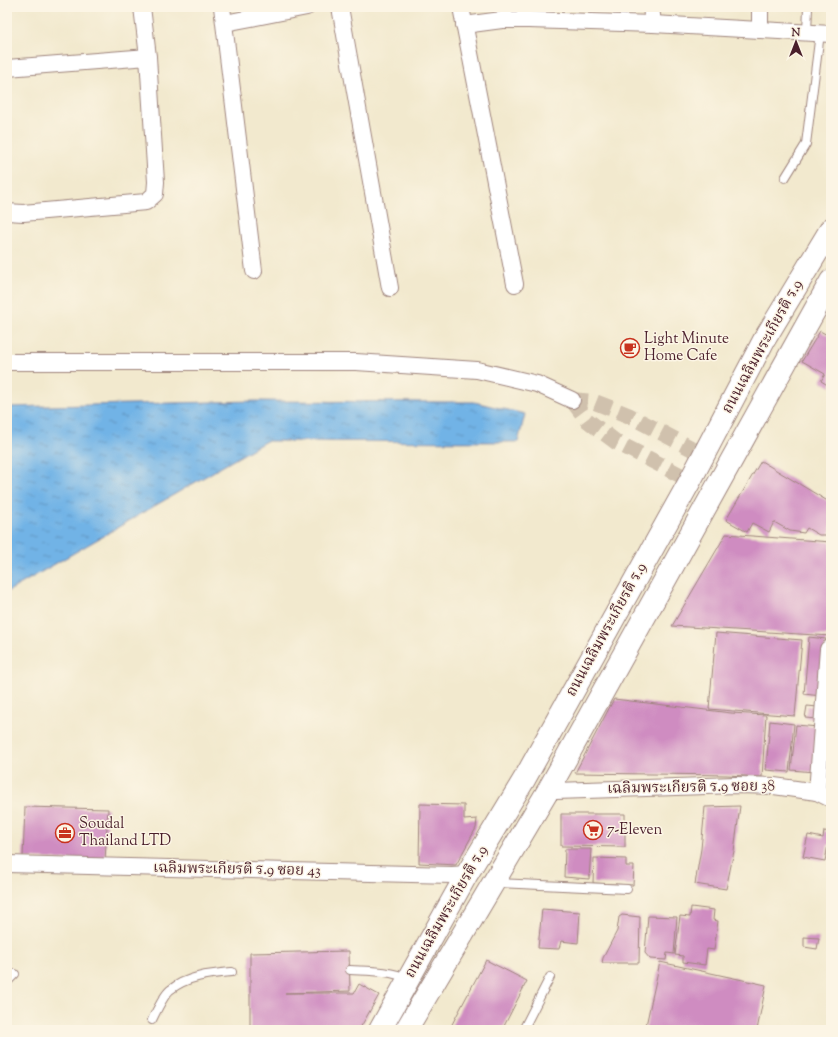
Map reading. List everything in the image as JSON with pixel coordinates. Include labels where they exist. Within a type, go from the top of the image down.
[{"type":"main road","name":"ถนนเฉลิมพระเกียรติ ร.9","points":[[380,1030],[467,874],[525,778],[690,482],[764,340],[831,229]]},
{"type":"main road","name":"ถนนเฉลิมพระเกียรติ ร.9","points":[[406,1030],[549,789],[831,281]]},
{"type":"main road","points":[[525,778],[549,789]]},
{"type":"main road","points":[[467,874],[492,883]]},
{"type":"street","points":[[7,212],[23,213],[146,202],[154,194],[156,182],[148,57],[142,7]]},
{"type":"street","points":[[254,271],[223,15],[307,7]]},
{"type":"street","points":[[340,7],[390,288]]},
{"type":"street","points":[[461,7],[514,284]]},
{"type":"street","points":[[651,7],[653,24]]},
{"type":"street","points":[[760,7],[760,30]]},
{"type":"street","points":[[464,25],[502,20],[529,20],[653,24],[819,33]]},
{"type":"street","points":[[7,68],[148,57]]},
{"type":"street","points":[[7,362],[356,362],[454,368],[476,370],[537,384],[572,400]]},
{"type":"street","points":[[816,792],[828,649]]},
{"type":"street","name":"เฉลิมพระเกียรติ ร.9 ซอย 38","points":[[549,789],[556,791],[736,785],[774,786],[816,792],[831,799]]},
{"type":"street","name":"เฉลิมพระเกียรติ ร.9 ซอย 43","points":[[7,864],[452,875],[467,874]]},
{"type":"lane","points":[[785,178],[806,144],[819,33],[808,7]]},
{"type":"lane","points":[[492,883],[502,882],[627,889]]},
{"type":"lane","points":[[350,970],[399,974],[409,979]]},
{"type":"lane","points":[[152,1020],[169,991],[175,987],[189,979],[210,974],[232,972]]},
{"type":"lane","points":[[7,982],[15,974]]},
{"type":"lane","points":[[523,1030],[550,977]]},
{"type":"water","points":[[254,401],[474,402],[525,414],[518,442],[266,441],[7,592],[7,407]]},
{"type":"building","points":[[820,331],[831,337],[831,387],[821,381],[825,374],[802,361]]},
{"type":"building","points":[[761,461],[831,503],[831,530],[828,535],[819,535],[807,528],[804,533],[790,531],[774,522],[769,532],[752,523],[747,532],[726,520]]},
{"type":"building","points":[[726,534],[831,542],[831,636],[672,626]]},
{"type":"building","points":[[716,633],[802,640],[795,716],[709,709]]},
{"type":"building","points":[[809,637],[826,639],[821,696],[804,694]]},
{"type":"building","points":[[614,699],[731,713],[766,715],[762,777],[727,775],[575,773]]},
{"type":"building","points":[[807,706],[818,707],[817,719],[805,718]]},
{"type":"building","points":[[770,721],[794,724],[789,772],[766,770]]},
{"type":"building","points":[[796,725],[818,727],[814,772],[791,770]]},
{"type":"building","points":[[420,804],[464,805],[464,820],[477,819],[476,828],[456,865],[419,863]]},
{"type":"building","points":[[740,806],[734,851],[726,889],[695,884],[701,849],[705,807]]},
{"type":"building","name":"Soudal Thailand LTD","points":[[25,807],[108,809],[105,861],[23,858]]},
{"type":"building","name":"7-Eleven","points":[[561,814],[625,814],[625,847],[561,846]]},
{"type":"building","points":[[824,831],[831,832],[831,845],[828,845],[825,861],[803,857],[808,835],[823,838]]},
{"type":"building","points":[[565,849],[591,849],[589,879],[564,877]]},
{"type":"building","points":[[594,858],[626,859],[626,866],[634,866],[633,885],[593,883]]},
{"type":"building","points":[[691,907],[714,910],[713,920],[718,921],[714,950],[707,949],[705,965],[683,962],[683,956],[675,955],[680,916],[690,917]]},
{"type":"building","points":[[542,909],[580,912],[578,943],[561,941],[559,949],[538,948]]},
{"type":"building","points":[[622,915],[640,917],[639,963],[602,963],[603,958],[617,931],[619,917]]},
{"type":"building","points":[[648,916],[677,917],[674,954],[667,953],[666,960],[650,959],[645,953]]},
{"type":"building","points":[[804,937],[819,938],[817,949],[804,947]]},
{"type":"building","points":[[349,951],[350,991],[285,993],[354,993],[359,984],[379,995],[359,1030],[250,1030],[250,953]]},
{"type":"building","points":[[486,960],[527,981],[502,1030],[449,1030]]},
{"type":"building","points":[[660,962],[766,985],[757,1030],[645,1030]]},
{"type":"tunnel","points":[[572,400],[587,420],[616,442],[690,481]]},
{"type":"tunnel","points":[[572,400],[595,402],[630,416],[704,455]]},
{"type":"place","name":"Light Minute Home Cafe","points":[[630,348]]},
{"type":"place","name":"7-Eleven","points":[[593,830]]},
{"type":"place","name":"Soudal Thailand LTD","points":[[65,833]]}]
